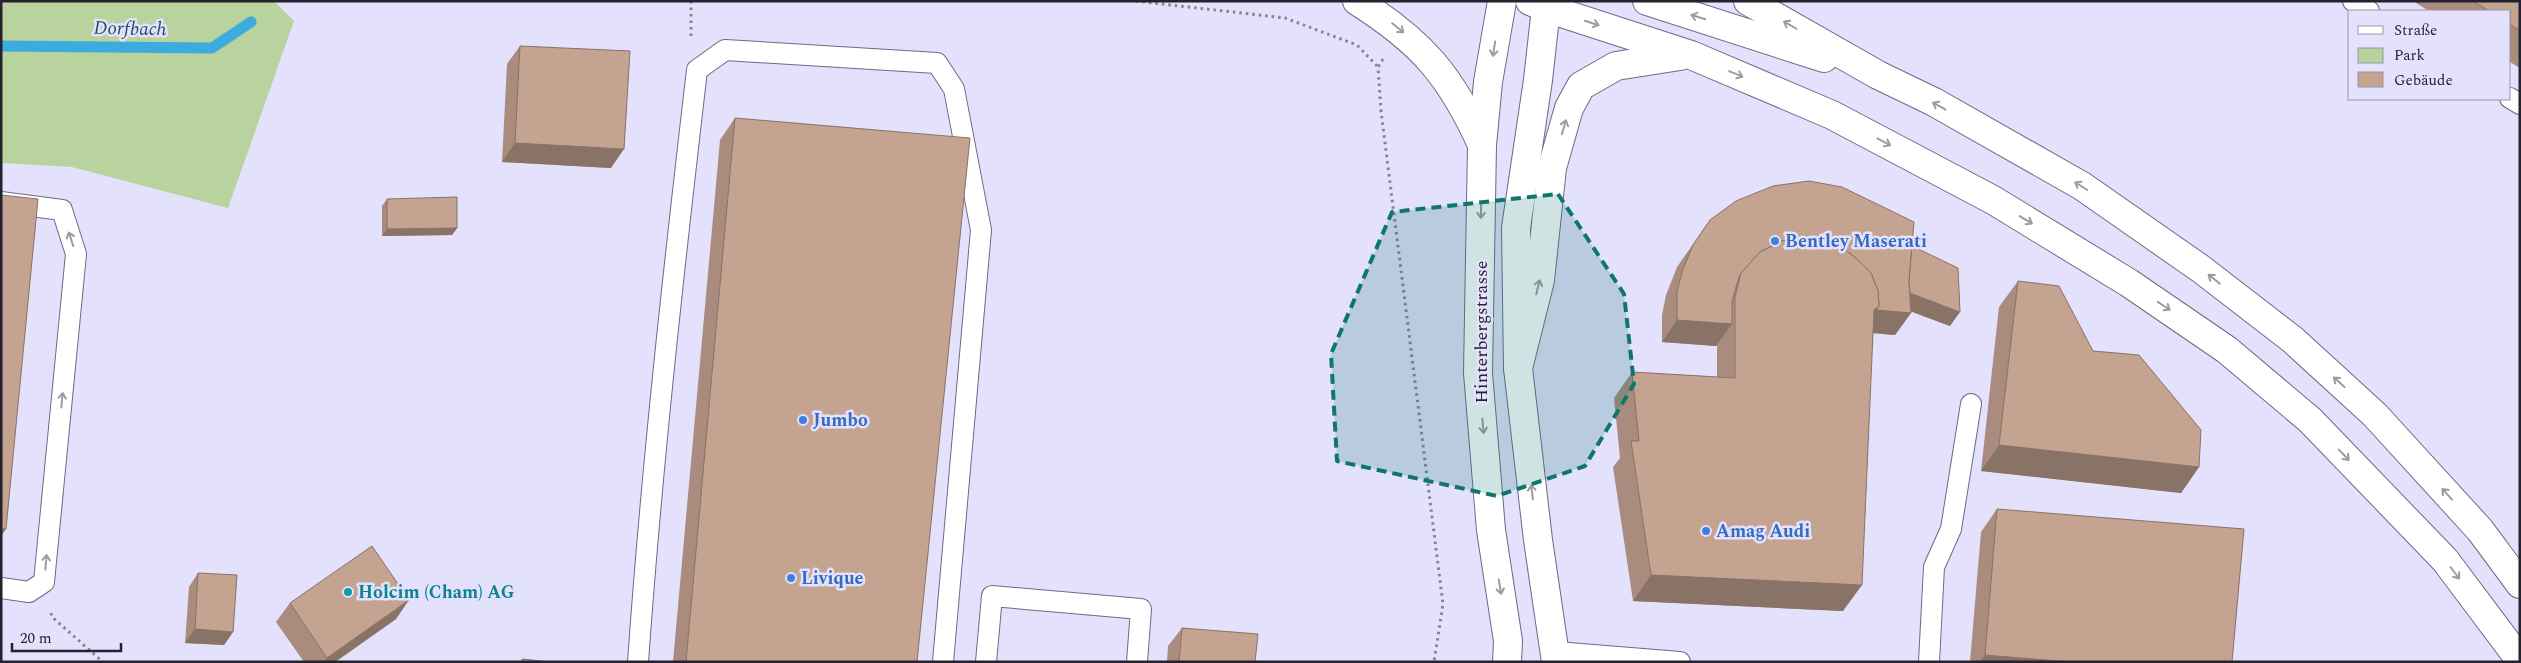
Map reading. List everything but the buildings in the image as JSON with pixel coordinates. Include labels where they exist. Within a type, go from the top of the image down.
[{"type":"main road","points":[[1357,1],[1402,31],[1433,61],[1464,104],[1482,145]]},
{"type":"main road","name":"Hinterbergstrasse","points":[[1502,1],[1488,82],[1482,145],[1478,373],[1491,530],[1508,641],[1507,662]]},
{"type":"main road","points":[[1647,1],[1878,75]]},
{"type":"main road","points":[[1748,1],[1878,75],[1934,102],[2082,186],[2201,269],[2293,340],[2375,415],[2480,530],[2520,584]]},
{"type":"main road","points":[[1541,3],[1691,56],[1832,115],[1993,200],[2129,282],[2227,350],[2310,420],[2446,560],[2520,660]]},
{"type":"main road","name":"Hinterbergstrasse","points":[[1541,3],[1538,80],[1516,228],[1518,368],[1538,540],[1556,657]]},
{"type":"main road","points":[[1518,368],[1540,280],[1552,168],[1569,108],[1581,86],[1616,66],[1656,58],[1691,56]]},
{"type":"lane","points":[[2353,1],[2367,10]]},
{"type":"lane","points":[[638,662],[669,306],[697,70],[725,50],[937,63],[954,89],[981,230],[944,662]]},
{"type":"lane","points":[[1,202],[62,210],[76,254],[44,582],[29,592],[1,588]]},
{"type":"lane","points":[[1929,662],[1934,567],[1951,529],[1971,404]]},
{"type":"lane","points":[[986,662],[992,596],[1141,609],[1137,662]]},
{"type":"lane","points":[[1556,657],[1680,662]]},
{"type":"path","points":[[1136,1],[1285,18],[1357,45],[1378,67],[1383,130],[1443,604],[1434,662]]},
{"type":"path","points":[[44,582],[52,617],[103,662]]},
{"type":"highlighted area","points":[[1558,194],[1624,294],[1634,384],[1585,466],[1497,496],[1337,461],[1331,354],[1392,212]]},
{"type":"green space","points":[[1,1],[274,1],[294,21],[228,208],[72,167],[1,163]]},
{"type":"waterway","name":"Dorfbach","points":[[1,46],[212,48],[251,22]]},
{"type":"place","name":"Bentley Maserati","points":[[1775,241]]},
{"type":"place","name":"Jumbo","points":[[803,420]]},
{"type":"place","name":"Amag Audi","points":[[1706,531]]},
{"type":"place","name":"Livique","points":[[791,578]]},
{"type":"place","name":"Holcim (Cham) AG","points":[[348,592]]}]
